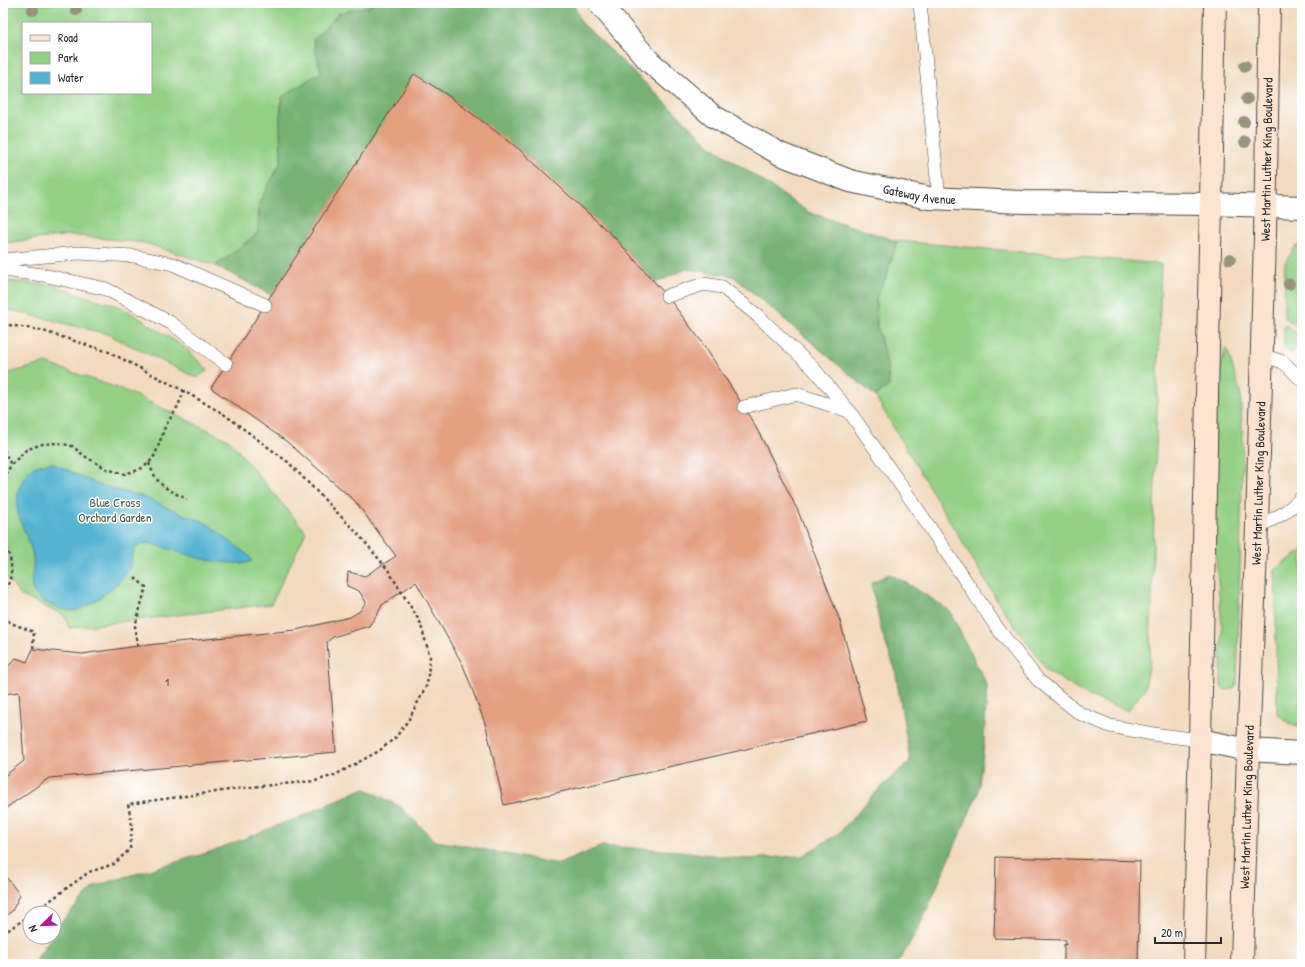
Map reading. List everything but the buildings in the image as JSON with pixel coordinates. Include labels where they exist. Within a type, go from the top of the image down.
[{"type":"main road","points":[[1194,964],[1215,3]]},
{"type":"main road","name":"West Martin Luther King Boulevard","points":[[1242,964],[1262,355],[1269,3]]},
{"type":"street","name":"Gateway Avenue","points":[[599,3],[650,62],[713,116],[780,154],[850,181],[939,199],[1302,207]]},
{"type":"street","points":[[1200,740],[1248,750],[1302,753]]},
{"type":"lane","points":[[920,3],[939,199]]},
{"type":"lane","points":[[3,260],[78,253],[133,256],[173,264],[265,305]]},
{"type":"lane","points":[[3,270],[42,274],[106,289],[171,323],[226,364]]},
{"type":"lane","points":[[667,296],[704,284],[722,287],[758,316],[813,368],[849,410],[998,629],[1038,680],[1079,713],[1110,726],[1153,734],[1200,740]]},
{"type":"lane","points":[[1262,355],[1282,362],[1302,380]]},
{"type":"lane","points":[[744,407],[796,394],[849,410]]},
{"type":"lane","points":[[1257,526],[1276,519],[1295,505],[1302,497]]},
{"type":"path","points":[[3,324],[40,330],[110,352],[184,391],[225,415],[288,462],[360,536],[388,570],[420,622],[430,656],[427,685],[409,719],[396,737],[379,751],[334,775],[315,781],[251,787],[128,804],[132,826],[130,849],[114,864],[89,872],[44,905]]},
{"type":"path","points":[[3,480],[12,465],[26,450],[42,444],[58,443],[72,446],[86,457],[107,469],[124,474],[139,470],[149,463],[155,456],[165,427],[178,406],[184,391]]},
{"type":"path","points":[[3,444],[5,452],[12,465]]},
{"type":"path","points":[[149,463],[153,475],[164,488],[187,499]]},
{"type":"path","points":[[3,542],[8,549],[12,567],[10,581],[3,594]]},
{"type":"path","points":[[135,578],[146,587],[135,626],[138,646]]},
{"type":"path","points":[[3,617],[11,623],[34,632],[33,649]]},
{"type":"path","points":[[3,934],[22,921]]},
{"type":"green space","points":[[83,3],[373,3],[322,72],[281,98],[281,162],[259,203],[258,233],[216,266],[145,243],[70,235],[3,243],[3,5]]},
{"type":"green space","points":[[373,3],[573,3],[581,22],[711,146],[808,212],[897,241],[887,275],[876,298],[877,327],[886,359],[889,386],[875,396],[733,276],[686,269],[655,283],[616,239],[519,149],[446,94],[415,74],[271,295],[216,266],[258,233],[259,203],[281,162],[280,120],[282,97],[321,72],[313,40],[339,13],[373,5]]},
{"type":"green space","points":[[897,241],[1161,264],[1150,661],[1145,688],[1128,711],[1084,694],[1047,670],[1001,607],[875,396],[889,385],[886,359],[877,327],[876,298],[887,275]]},
{"type":"green space","points":[[1302,244],[1302,329],[1284,317],[1285,263],[1295,247]]},
{"type":"green space","points":[[3,281],[55,285],[77,294],[122,307],[184,347],[208,370],[197,378],[107,334],[3,308]]},
{"type":"green space","points":[[1284,324],[1302,337],[1302,340],[1291,353],[1284,348]]},
{"type":"green space","points":[[1225,349],[1227,349],[1240,392],[1243,441],[1237,684],[1235,688],[1227,690],[1222,688],[1221,683],[1222,626],[1213,523],[1215,395]]},
{"type":"green space","name":"Blue Cross Orchard Garden","points":[[46,363],[128,392],[229,440],[306,532],[271,604],[69,628],[65,616],[20,595],[3,573],[3,375]]},
{"type":"green space","points":[[1302,551],[1302,726],[1294,725],[1288,722],[1277,713],[1275,569]]},
{"type":"green space","points":[[889,574],[910,585],[949,610],[987,685],[984,745],[978,793],[920,925],[901,958],[895,964],[33,964],[46,945],[62,945],[62,921],[95,886],[210,852],[307,814],[364,788],[401,807],[435,841],[559,864],[602,846],[681,851],[741,859],[802,856],[838,834],[877,791],[910,761],[895,669],[882,633],[871,583]]},
{"type":"water","points":[[52,463],[99,485],[144,497],[187,516],[205,522],[249,556],[252,561],[241,563],[211,561],[149,543],[141,544],[135,548],[128,571],[124,576],[103,596],[94,602],[78,610],[72,611],[63,610],[47,603],[37,595],[32,587],[33,557],[18,513],[17,501],[22,481],[29,471],[36,466]]}]
